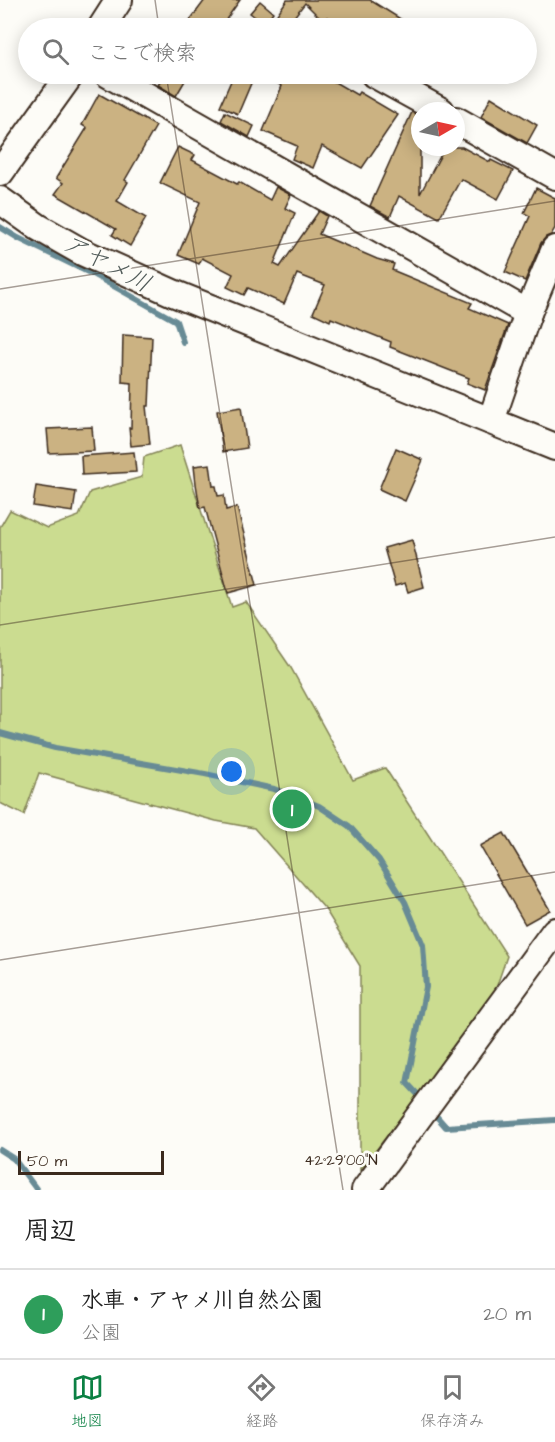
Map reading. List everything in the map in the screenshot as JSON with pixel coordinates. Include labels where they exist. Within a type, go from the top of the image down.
[{"type":"street","points":[[107,18],[119,0]]},
{"type":"street","points":[[0,173],[63,84]]},
{"type":"street","points":[[126,84],[528,313]]},
{"type":"street","points":[[393,84],[425,102]]},
{"type":"street","points":[[465,125],[555,176]]},
{"type":"street","points":[[0,201],[38,227],[82,252],[173,293],[555,447]]},
{"type":"street","points":[[491,421],[528,313],[555,249]]},
{"type":"street","points":[[365,1190],[555,931]]},
{"type":"green space","points":[[180,445],[232,607],[246,602],[291,668],[353,780],[385,768],[507,956],[493,997],[360,1171],[360,966],[325,909],[254,828],[216,821],[39,773],[24,815],[0,803],[0,527],[10,510],[47,528],[79,516],[90,492],[142,477],[144,457]]},
{"type":"building","points":[[205,0],[240,0],[227,18],[192,18]]},
{"type":"building","points":[[287,0],[370,0],[399,18],[320,18],[305,3],[293,18],[274,18]]},
{"type":"building","points":[[260,1],[273,12],[268,18],[256,18],[250,13]]},
{"type":"building","points":[[159,84],[183,84],[176,96]]},
{"type":"building","points":[[230,84],[251,84],[238,114],[220,106]]},
{"type":"building","points":[[278,84],[338,84],[357,95],[359,92],[398,115],[362,168],[322,146],[313,168],[292,159],[297,146],[263,131],[282,86]]},
{"type":"building","points":[[99,94],[156,126],[125,180],[128,182],[117,201],[146,218],[130,246],[112,235],[116,229],[55,194],[63,183],[56,178],[87,128],[82,125]]},
{"type":"building","points":[[491,97],[537,125],[527,143],[481,117]]},
{"type":"building","points":[[225,112],[254,126],[249,137],[221,121]]},
{"type":"building","points":[[411,114],[411,156],[420,156],[420,194],[440,156],[465,156],[465,149],[513,171],[498,199],[461,179],[439,218],[399,196],[390,217],[370,206]]},
{"type":"building","points":[[178,147],[195,155],[192,160],[237,184],[239,182],[270,200],[276,187],[291,195],[285,208],[295,213],[274,264],[280,267],[319,211],[327,216],[319,234],[394,264],[392,270],[472,303],[469,308],[508,325],[485,390],[467,383],[469,378],[390,347],[391,342],[313,313],[325,285],[297,274],[284,304],[248,288],[244,295],[227,287],[233,274],[202,258],[199,264],[178,255],[200,202],[160,183]]},
{"type":"building","points":[[536,188],[555,198],[555,228],[551,235],[541,243],[525,281],[505,272],[530,216],[524,213]]},
{"type":"building","points":[[123,335],[152,337],[149,406],[146,406],[150,444],[131,446],[129,428],[131,428],[132,383],[122,382]]},
{"type":"building","points":[[241,407],[247,448],[223,452],[217,411]]},
{"type":"building","points":[[92,427],[94,451],[49,453],[47,429]]},
{"type":"building","points":[[396,448],[423,460],[405,501],[379,489]]},
{"type":"building","points":[[134,452],[136,472],[82,475],[81,456]]},
{"type":"building","points":[[210,464],[213,486],[216,486],[218,496],[224,495],[226,510],[237,507],[257,585],[228,593],[205,507],[200,508],[196,484],[194,466]]},
{"type":"building","points":[[36,486],[76,492],[73,512],[33,506]]},
{"type":"building","points":[[412,540],[424,587],[408,592],[405,583],[395,586],[384,548]]},
{"type":"building","points":[[504,833],[550,910],[525,924],[480,846]]},
{"type":"waterway","name":"アヤメ川","points":[[0,227],[92,274],[176,321],[183,342]]},
{"type":"waterway","points":[[0,733],[55,748],[205,774],[274,789],[319,806],[349,826],[379,860],[405,902],[423,945],[426,987],[407,1083],[423,1100]]},
{"type":"waterway","points":[[431,1110],[446,1127],[555,1120]]},
{"type":"waterway","points":[[0,1150],[14,1159],[37,1190]]},
{"type":"place","name":"水車・アヤメ川自然公園","points":[[292,809]]}]
